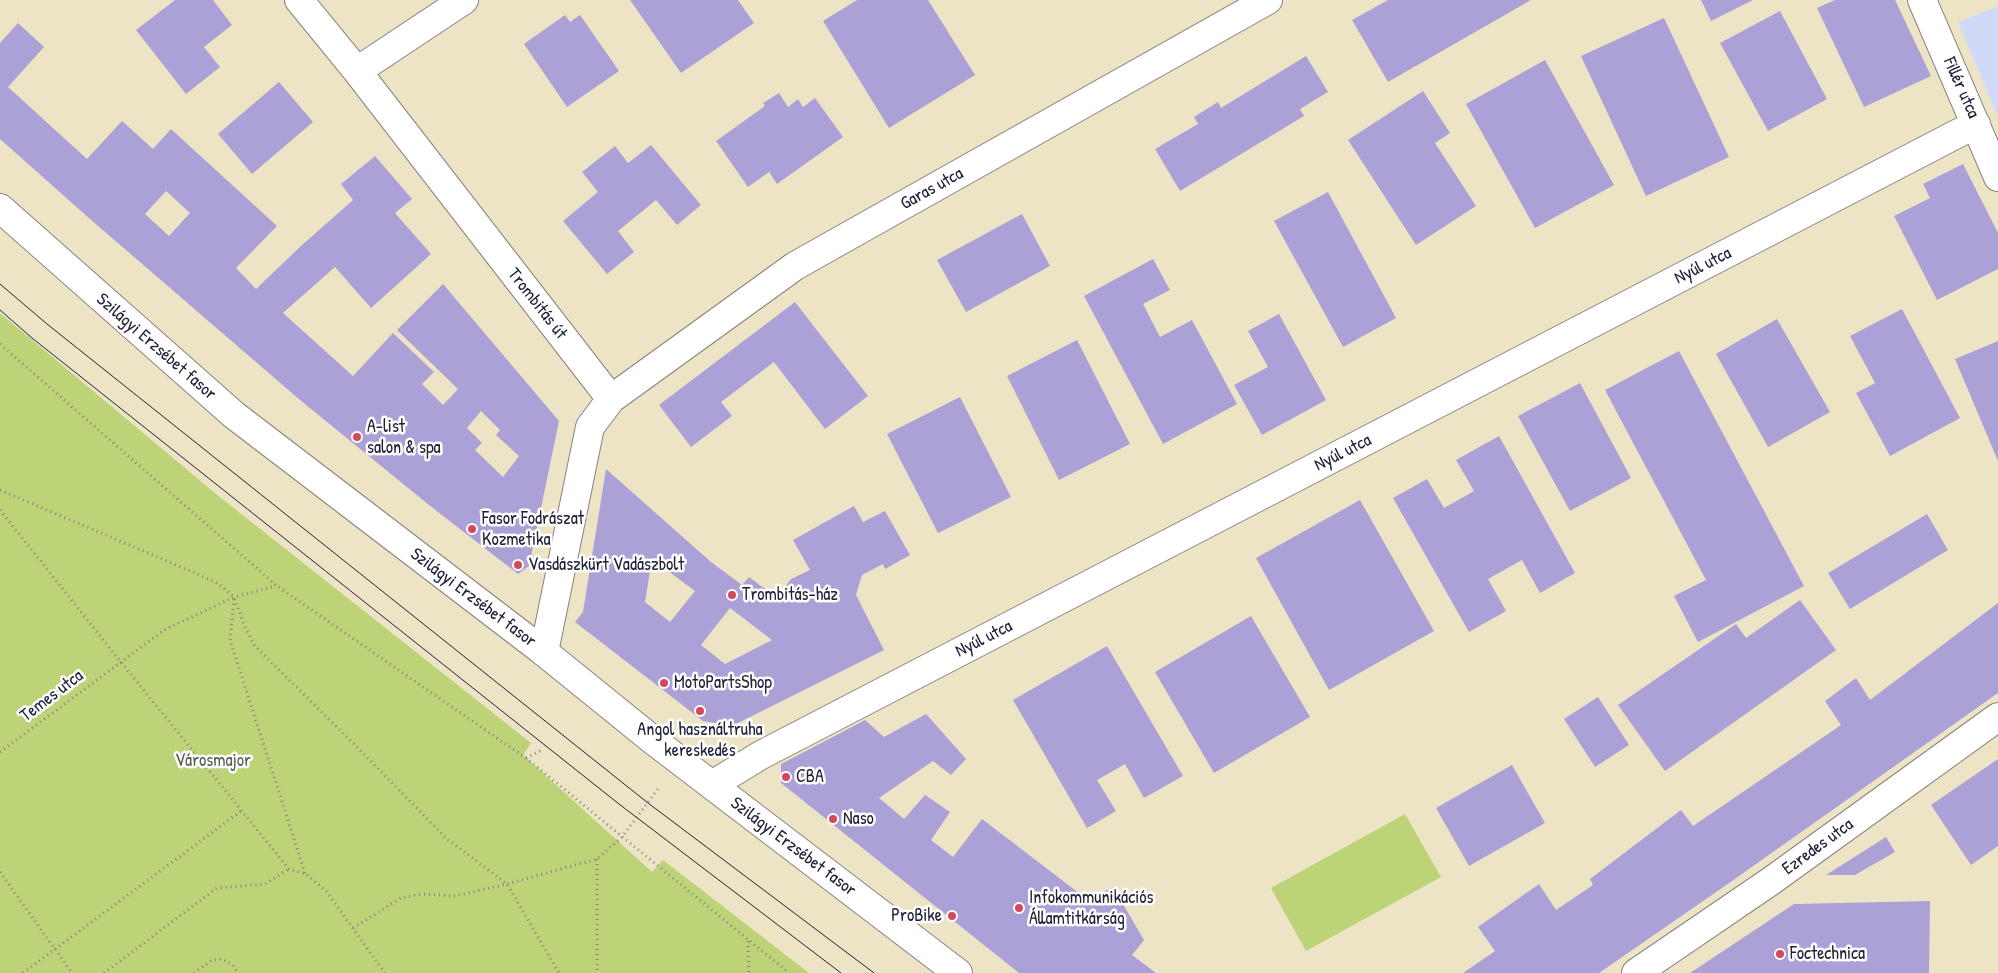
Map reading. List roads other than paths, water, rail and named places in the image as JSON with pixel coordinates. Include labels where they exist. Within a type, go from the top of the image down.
[{"type":"street","name":"Trombitás út","points":[[299,0],[357,71],[611,399]]},
{"type":"street","points":[[357,71],[464,0]]},
{"type":"street","name":"Garas utca","points":[[611,399],[794,266],[1268,0]]},
{"type":"street","name":"Fillér utca","points":[[1922,0],[1998,177]]},
{"type":"street","name":"Nyúl utca","points":[[712,785],[762,755],[1976,124]]},
{"type":"street","name":"Szilágyi Erzsébet fasor","points":[[0,208],[234,415],[544,652],[654,741],[958,973]]},
{"type":"street","points":[[544,652],[590,427],[611,399]]},
{"type":"street","name":"Ezredes utca","points":[[1636,973],[1771,881],[1998,717]]},
{"type":"tram line","points":[[0,284],[47,324],[648,803],[874,973]]},
{"type":"tram line","points":[[0,310],[32,338],[619,804],[841,973]]},
{"type":"place","name":"A-list salon & spa","points":[[357,437]]},
{"type":"place","name":"Fasor Fodrászat Kozmetika","points":[[472,529]]},
{"type":"place","name":"Vasdászkürt Vadászbolt","points":[[518,565]]},
{"type":"place","name":"Trombitás-ház","points":[[732,595]]},
{"type":"place","name":"MotoPartsShop","points":[[664,683]]},
{"type":"place","name":"Angol használtruha kereskedés","points":[[700,711]]},
{"type":"place","name":"CBA","points":[[786,777]]},
{"type":"place","name":"Naso","points":[[833,819]]},
{"type":"place","name":"Infokommunikációs Államtitkárság","points":[[1019,908]]},
{"type":"place","name":"ProBike","points":[[952,916]]},
{"type":"place","name":"Foctechnica","points":[[1780,954]]},
{"type":"park label","name":"Városmajor","points":[[213,761]]}]
